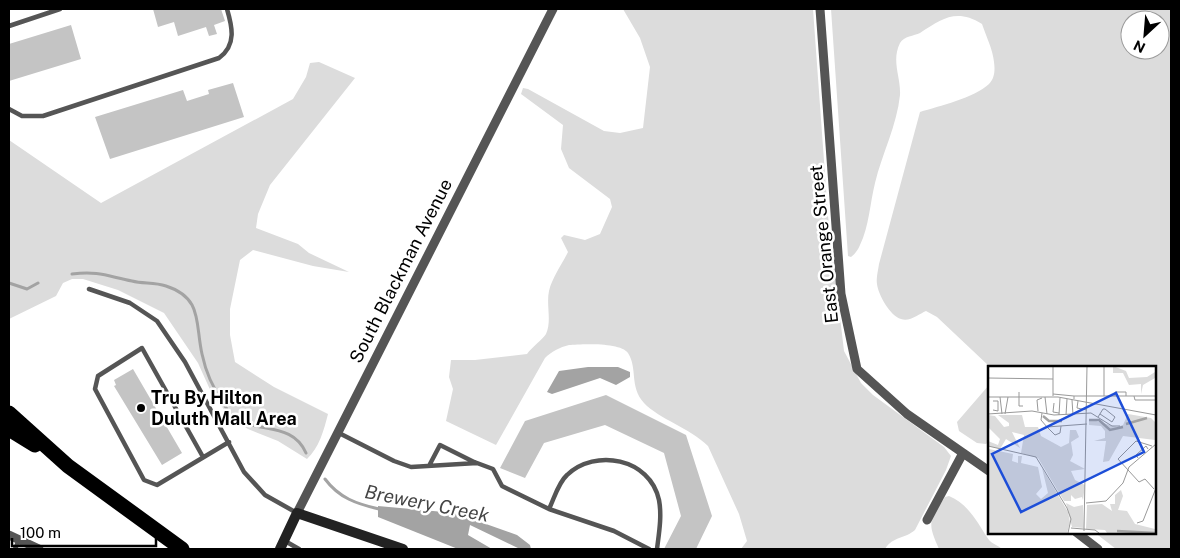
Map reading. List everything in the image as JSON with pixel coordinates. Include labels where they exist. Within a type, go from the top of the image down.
[{"type":"highway","points":[[9,413],[68,466]]},
{"type":"highway","points":[[9,429],[68,466],[182,549]]},
{"type":"street","name":"South Blackman Avenue","points":[[282,545],[553,9]]},
{"type":"street","name":"East Orange Street","points":[[820,9],[842,294],[857,370],[907,414],[988,470]]},
{"type":"street","points":[[928,520],[963,453]]},
{"type":"street","points":[[297,513],[403,549]]},
{"type":"street","points":[[1077,533],[1098,549]]},
{"type":"street","points":[[9,535],[39,549]]},
{"type":"lane","points":[[9,26],[60,9]]},
{"type":"lane","points":[[9,109],[22,116],[43,116],[219,58],[230,45],[234,31],[227,9]]},
{"type":"lane","points":[[89,289],[130,303],[157,321],[185,362],[244,472],[265,495],[297,513]]},
{"type":"lane","points":[[203,458],[142,348],[98,376],[95,389],[144,480],[157,485],[203,458],[228,442]]},
{"type":"lane","points":[[338,432],[411,467],[430,464],[477,463]]},
{"type":"lane","points":[[430,464],[440,445],[494,470],[502,486],[549,509],[614,531],[649,549]]},
{"type":"lane","points":[[549,509],[566,476],[581,465],[604,459],[629,463],[648,477],[659,498],[660,522],[656,549]]},
{"type":"lane","points":[[15,549],[19,540]]},
{"type":"lane","points":[[282,545],[299,549]]},
{"type":"shaded area","points":[[623,9],[813,9],[828,216],[844,351],[861,383],[873,395],[944,447],[951,456],[946,470],[915,530],[895,540],[885,549],[741,549],[747,541],[739,514],[708,446],[693,434],[650,409],[644,403],[639,397],[635,384],[631,359],[624,349],[618,347],[600,344],[569,345],[559,348],[547,356],[496,445],[446,421],[453,389],[449,377],[451,360],[475,360],[527,354],[545,336],[548,329],[550,286],[568,252],[561,238],[564,235],[585,240],[600,234],[612,207],[610,199],[569,168],[561,149],[563,125],[521,94],[523,88],[528,89],[604,131],[620,133],[643,128],[650,67],[640,38]]},
{"type":"shaded area","points":[[831,9],[1171,9],[1171,549],[1116,549],[1095,533],[1155,533],[1155,366],[989,366],[937,317],[926,311],[911,319],[904,320],[897,317],[885,304],[878,288],[879,264],[920,112],[975,93],[983,89],[992,79],[994,70],[991,48],[982,24],[973,19],[957,16],[949,17],[900,43],[896,56],[900,95],[896,117],[875,183],[863,238],[851,257],[848,256]]},
{"type":"shaded area","points":[[319,62],[355,78],[270,185],[258,214],[256,228],[298,244],[309,253],[349,272],[313,266],[253,250],[240,260],[230,309],[230,335],[235,362],[274,387],[328,414],[318,444],[307,459],[278,441],[248,429],[230,417],[212,394],[198,363],[164,313],[118,290],[83,279],[72,279],[63,283],[56,296],[9,319],[9,140],[101,203],[293,99],[306,77],[310,63]]},
{"type":"shaded area","points":[[588,367],[618,367],[630,372],[630,377],[616,385],[600,378],[552,394],[547,392],[559,371]]},
{"type":"shaded area","points":[[988,386],[988,442],[986,444],[977,443],[959,431],[957,422]]},
{"type":"shaded area","points":[[949,496],[968,509],[989,540],[1002,549],[939,549],[931,527],[936,511],[945,497]]},
{"type":"shaded area","points":[[378,506],[455,513],[517,535],[530,545],[531,549],[520,549],[470,525],[468,535],[492,549],[458,549],[378,517]]},
{"type":"building","points":[[153,9],[221,9],[225,21],[214,25],[217,34],[209,36],[206,27],[178,36],[174,22],[158,27]]},
{"type":"building","points":[[71,25],[81,59],[9,81],[9,44]]},
{"type":"building","points":[[233,83],[244,117],[110,159],[95,117],[183,90],[187,101],[209,94],[208,90]]},
{"type":"building","name":"Tru By Hilton Duluth Mall Area","points":[[133,369],[182,453],[162,465],[114,386],[116,385],[114,380]]},
{"type":"building","points":[[606,395],[686,435],[712,516],[696,549],[664,549],[681,516],[664,453],[605,425],[544,443],[525,478],[500,468],[525,421]]},
{"type":"waterway","name":"Brewery Creek","points":[[72,274],[96,274],[162,285],[178,291],[186,297],[195,313],[202,354],[208,374],[230,414],[250,425],[292,436],[300,443],[306,453]]},
{"type":"waterway","name":"Brewery Creek","points":[[9,283],[27,289],[38,283]]},
{"type":"waterway","name":"Brewery Creek","points":[[325,479],[342,496],[363,505],[379,509]]},
{"type":"place","name":"Tru By Hilton Duluth Mall Area","points":[[141,408]]}]
